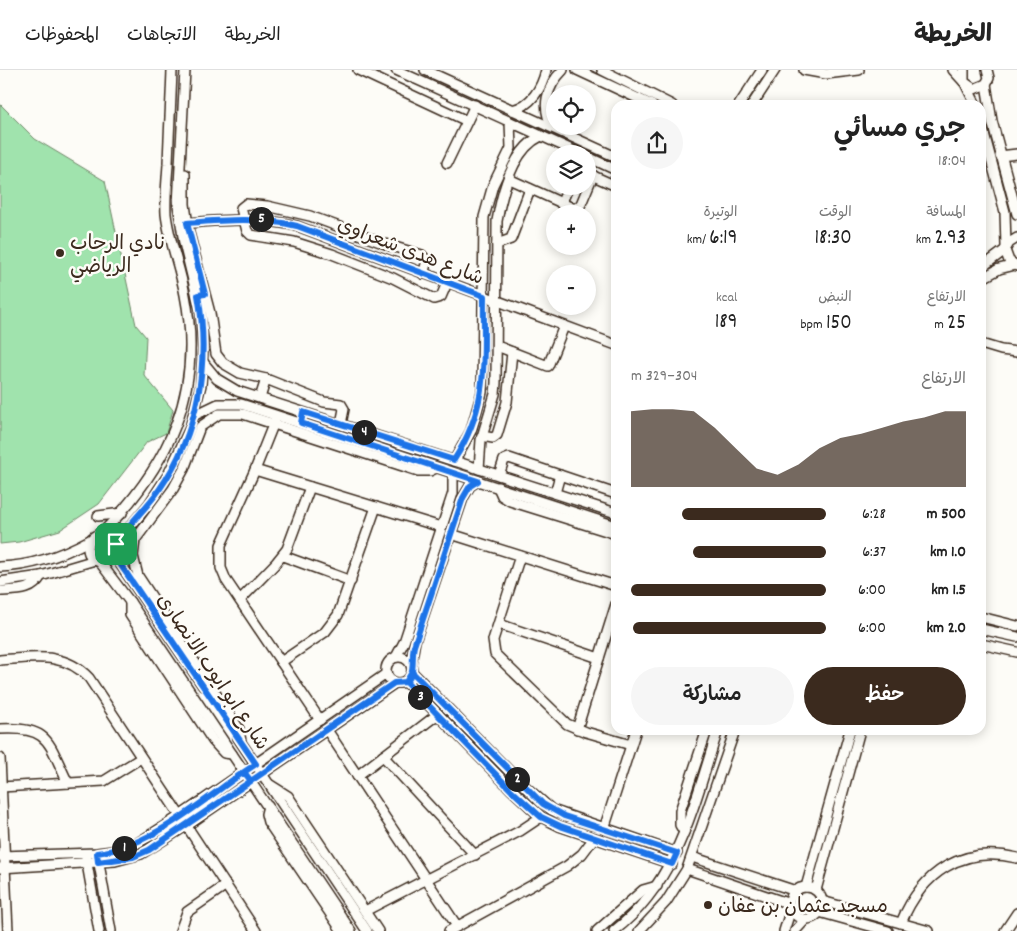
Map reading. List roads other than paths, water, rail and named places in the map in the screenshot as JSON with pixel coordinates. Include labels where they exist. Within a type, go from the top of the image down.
[{"type":"street","points":[[0,567],[42,561],[58,556],[102,533],[122,513],[155,470],[174,434],[187,379],[190,346],[188,314],[166,212],[172,70]]},
{"type":"street","points":[[358,70],[467,121]]},
{"type":"street","points":[[425,70],[546,126]]},
{"type":"street","points":[[512,110],[519,108],[532,98],[539,89],[546,70]]},
{"type":"street","points":[[552,85],[560,70]]},
{"type":"street","points":[[577,70],[641,100]]},
{"type":"street","points":[[602,70],[662,100]]},
{"type":"street","points":[[742,100],[762,70]]},
{"type":"street","points":[[755,100],[775,70]]},
{"type":"street","points":[[804,70],[826,74],[860,70]]},
{"type":"street","points":[[953,70],[965,83],[974,100]]},
{"type":"street","points":[[964,70],[965,83]]},
{"type":"street","points":[[965,83],[978,89],[987,77],[996,70]]},
{"type":"street","points":[[394,88],[399,71],[561,145]]},
{"type":"street","points":[[185,75],[189,96],[184,194],[187,223],[201,294],[216,354],[232,370],[266,379],[324,402],[341,404],[344,409],[341,424]]},
{"type":"street","points":[[0,582],[41,576],[97,560],[108,561],[114,555],[116,544],[149,504],[168,476],[194,416],[201,384],[201,294],[184,242],[178,205],[185,75]]},
{"type":"street","points":[[987,77],[988,106],[1017,214]]},
{"type":"street","points":[[532,98],[537,104],[546,104]]},
{"type":"street","points":[[447,164],[475,106]]},
{"type":"street","points":[[454,460],[464,445],[475,421],[482,392],[484,224],[487,202],[511,148],[510,122]]},
{"type":"street","points":[[566,135],[611,155]]},
{"type":"street","points":[[479,469],[482,436],[495,394],[497,244],[500,205],[509,179],[525,148],[541,136]]},
{"type":"street","points":[[1000,156],[1017,154]]},
{"type":"street","points":[[986,160],[1005,212],[1007,258],[1016,266]]},
{"type":"street","points":[[596,161],[611,168]]},
{"type":"street","points":[[596,177],[611,184]]},
{"type":"street","points":[[509,179],[573,209],[579,207],[583,195]]},
{"type":"street","points":[[497,244],[511,240],[530,189]]},
{"type":"street","points":[[561,204],[565,195]]},
{"type":"street","points":[[487,202],[500,205]]},
{"type":"street","points":[[423,274],[427,261],[422,255],[388,245],[298,212],[257,204],[242,206],[243,219],[247,231],[253,236],[294,242],[369,269],[434,299],[441,297],[447,283]]},
{"type":"street","name":"شارع هدى شعراوي","points":[[187,223],[243,219],[279,222],[331,238],[611,343]]},
{"type":"street","points":[[331,238],[336,225]]},
{"type":"street","points":[[986,264],[1017,238]]},
{"type":"street","points":[[369,269],[374,255]]},
{"type":"street","points":[[986,276],[999,269],[1016,266]]},
{"type":"street","points":[[497,346],[548,366],[564,326]]},
{"type":"street","points":[[986,345],[1017,352]]},
{"type":"street","points":[[482,436],[493,438],[498,435],[510,386],[512,352]]},
{"type":"street","points":[[202,362],[226,386],[244,393],[611,511]]},
{"type":"street","points":[[260,398],[266,379]]},
{"type":"street","points":[[241,404],[240,400],[244,393]]},
{"type":"street","points":[[194,416],[218,404],[241,404],[611,524]]},
{"type":"street","points":[[301,423],[303,412]]},
{"type":"street","points":[[148,599],[138,576],[135,563],[135,540],[172,490],[187,461],[200,426],[212,417],[226,413],[243,414],[418,471],[430,471],[436,468]]},
{"type":"street","points":[[277,415],[256,470],[220,545],[221,568],[226,580],[320,720]]},
{"type":"street","points":[[464,445],[471,450],[480,449]]},
{"type":"street","points":[[499,475],[504,460],[509,458],[611,492]]},
{"type":"street","points":[[256,470],[441,527]]},
{"type":"street","points":[[394,683],[386,674],[386,666],[396,658],[404,642],[454,486],[453,473]]},
{"type":"street","points":[[555,493],[560,475]]},
{"type":"street","points":[[406,682],[411,668],[415,641],[463,498],[470,486],[478,481]]},
{"type":"street","points":[[240,600],[282,556],[290,542],[310,487]]},
{"type":"street","points":[[498,487],[502,496],[510,501],[611,532]]},
{"type":"street","points":[[282,662],[332,624],[343,606],[376,507]]},
{"type":"street","points":[[98,516],[122,513]]},
{"type":"street","points":[[102,533],[111,536],[116,544]]},
{"type":"street","points":[[451,534],[611,584]]},
{"type":"street","points":[[90,540],[90,553],[97,560]]},
{"type":"street","name":"شارع ابو ايوب الانصارى","points":[[114,555],[148,599],[262,774],[368,931]]},
{"type":"street","points":[[282,556],[351,580]]},
{"type":"street","points":[[520,556],[492,645],[497,658],[559,718],[576,729],[631,745]]},
{"type":"street","name":"شارع ابو ايوب الانصارى","points":[[97,560],[130,602],[351,931]]},
{"type":"street","points":[[0,591],[27,590],[33,587],[41,576]]},
{"type":"street","points":[[986,618],[1017,626]]},
{"type":"street","points":[[576,729],[611,620]]},
{"type":"street","points":[[498,624],[599,658]]},
{"type":"street","points":[[986,630],[1017,637]]},
{"type":"street","points":[[986,645],[1017,652]]},
{"type":"street","points":[[0,660],[52,658],[72,663],[89,678],[256,931]]},
{"type":"street","points":[[396,658],[404,658],[411,668],[543,804],[564,816],[677,853]]},
{"type":"street","points":[[98,858],[136,844],[180,816],[386,674]]},
{"type":"street","points":[[2,856],[98,858],[115,861],[141,854],[186,826],[394,683],[406,682],[541,817],[560,826],[672,864]]},
{"type":"street","points":[[357,776],[438,714]]},
{"type":"street","points":[[0,729],[29,729],[41,735],[49,744],[68,784]]},
{"type":"street","points":[[326,730],[426,880],[453,929],[567,866],[582,854],[594,838]]},
{"type":"street","points":[[604,829],[634,735]]},
{"type":"street","points":[[684,832],[679,816],[705,735]]},
{"type":"street","points":[[614,931],[658,886],[672,864],[716,735]]},
{"type":"street","points":[[639,931],[666,902],[687,869],[733,735]]},
{"type":"street","points":[[806,887],[849,735]]},
{"type":"street","points":[[819,912],[822,901],[816,890],[859,735]]},
{"type":"street","points":[[383,756],[475,855]]},
{"type":"street","points":[[0,758],[2,868],[8,931]]},
{"type":"street","points":[[1,787],[104,781],[141,758]]},
{"type":"street","points":[[268,783],[288,796],[378,931]]},
{"type":"street","points":[[268,806],[266,814],[268,822],[342,931]]},
{"type":"street","points":[[366,911],[520,831],[541,817]]},
{"type":"street","points":[[901,923],[909,904],[921,888],[939,871],[958,860],[980,855],[1002,855],[1017,858]]},
{"type":"street","points":[[692,857],[796,891],[806,887],[816,890]]},
{"type":"street","points":[[2,868],[86,858]]},
{"type":"street","points":[[86,858],[100,931]]},
{"type":"street","points":[[98,858],[111,931]]},
{"type":"street","points":[[687,869],[791,906],[799,917],[806,919]]},
{"type":"street","points":[[180,931],[187,912],[226,885]]},
{"type":"street","points":[[597,931],[643,890],[658,886]]},
{"type":"street","points":[[784,931],[796,891]]},
{"type":"street","points":[[822,901],[929,931]]},
{"type":"street","points":[[795,931],[806,919],[819,912],[888,931]]},
{"type":"street","points":[[1005,931],[1017,913]]},
{"type":"place","name":"نادي الرحاب الرياضي","points":[[60,253]]},
{"type":"place","name":"مسجد عثمان بن عفان","points":[[708,905]]}]
